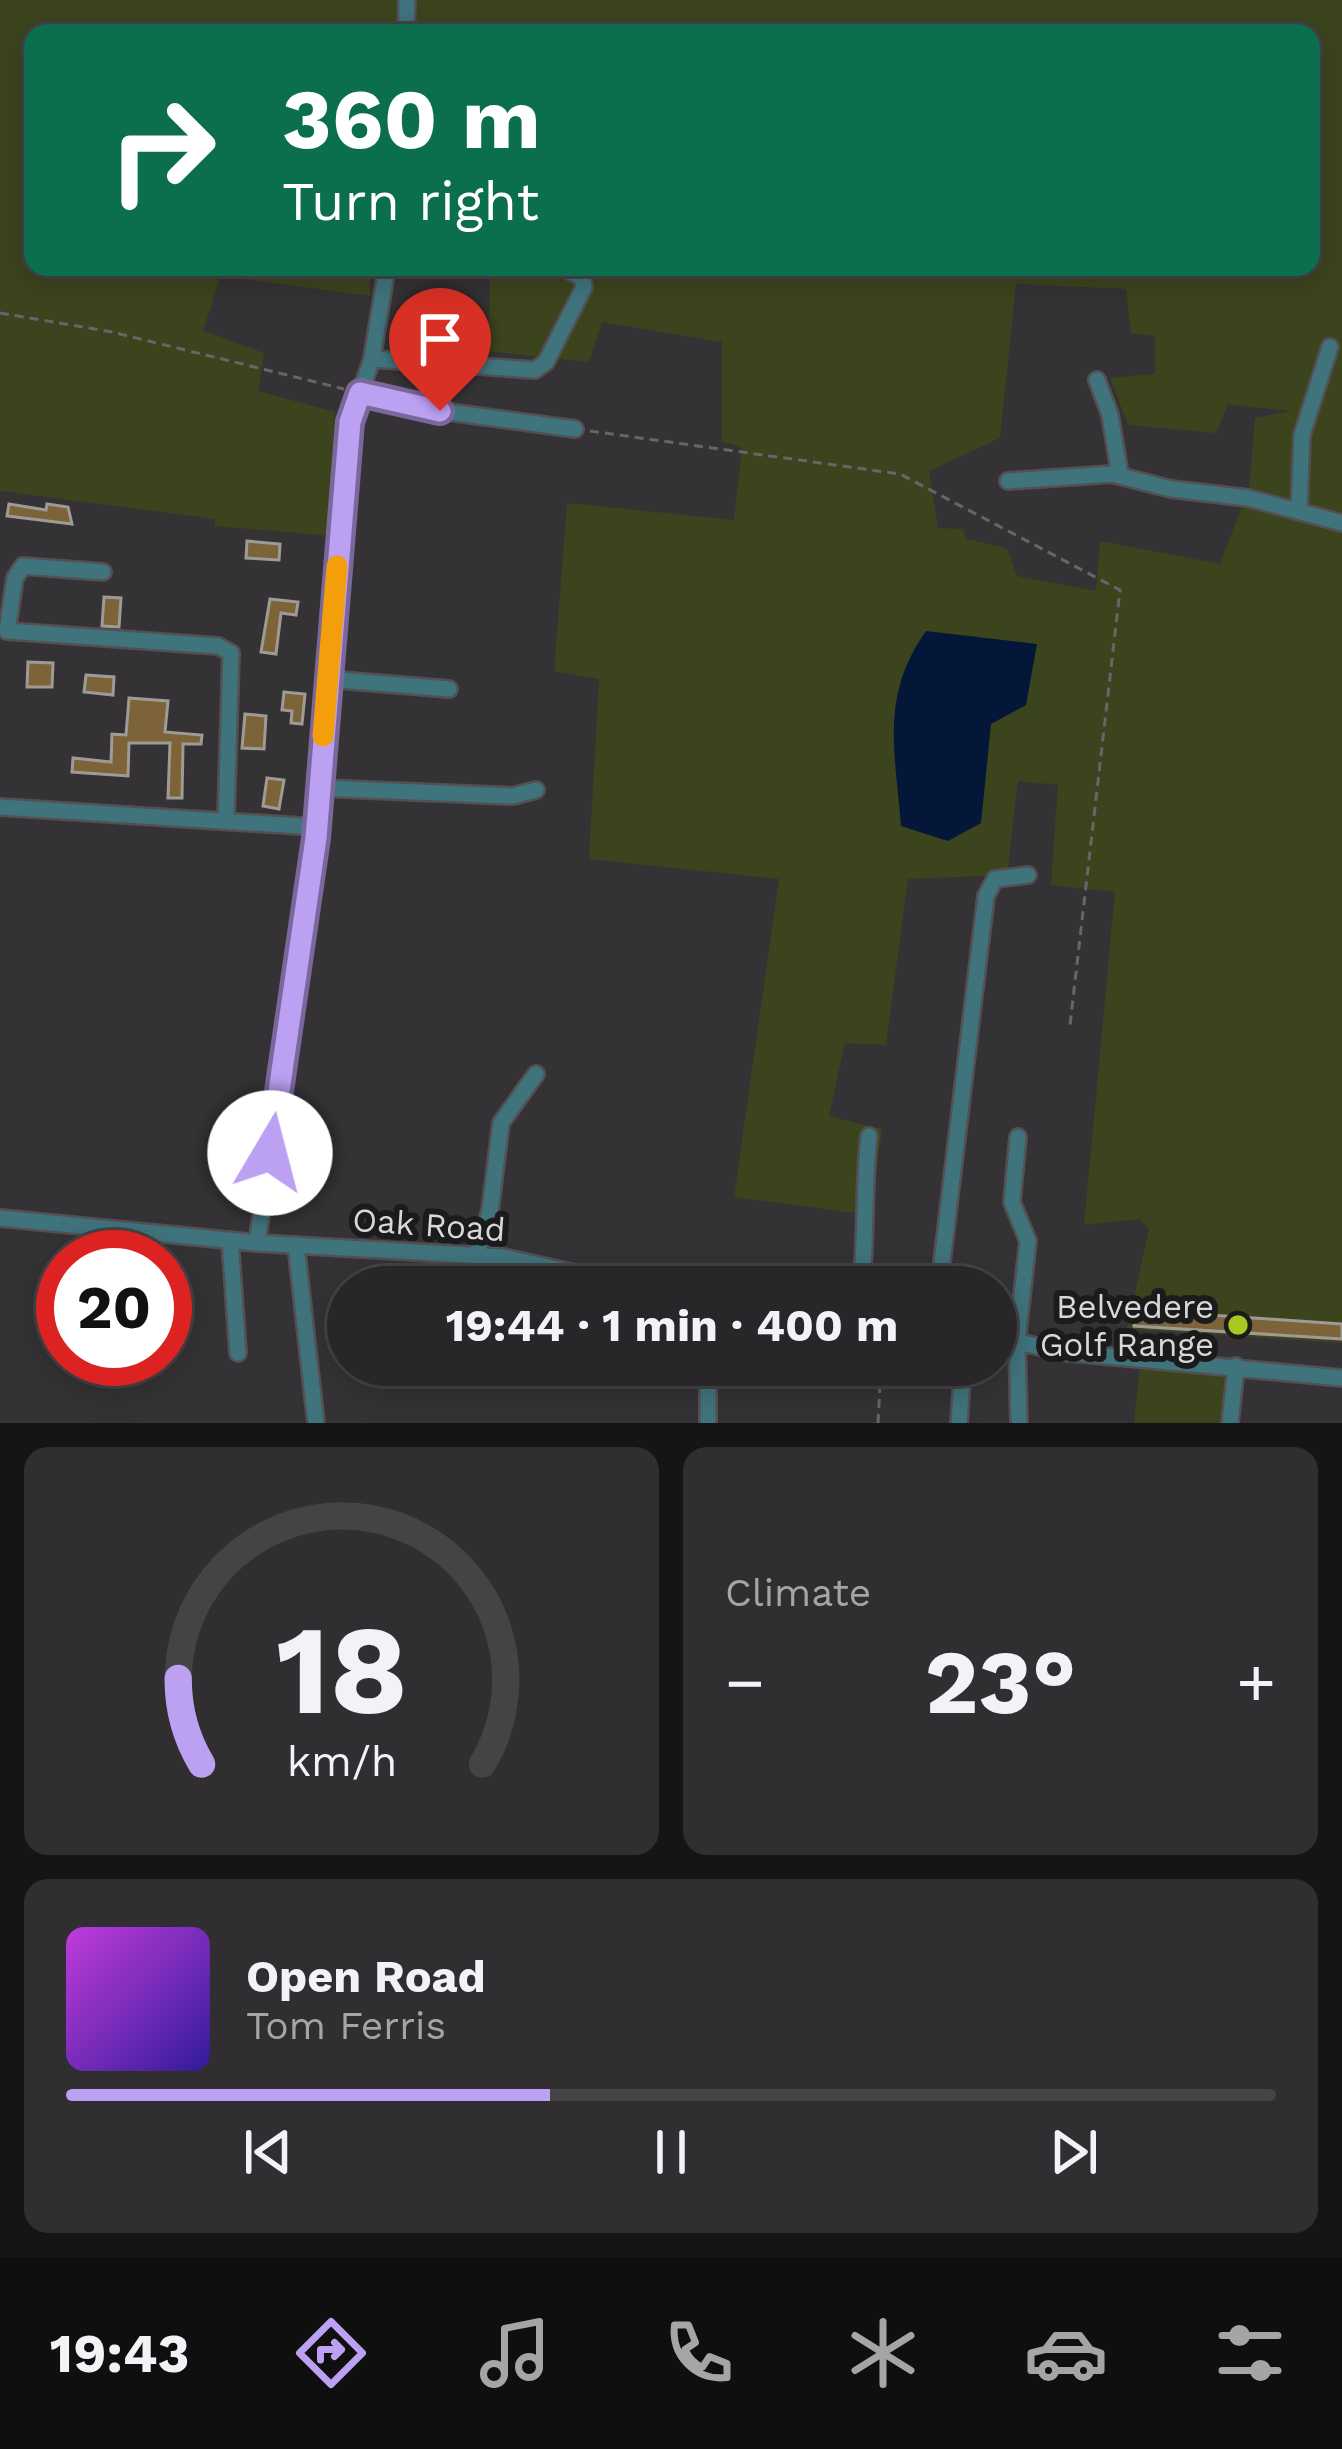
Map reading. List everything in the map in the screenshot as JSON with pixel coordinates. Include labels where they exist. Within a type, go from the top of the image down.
[{"type":"street","points":[[257,1243],[317,827],[350,422],[372,359],[386,276]]},
{"type":"street","points":[[372,359],[536,370],[546,362],[584,287],[581,276]]},
{"type":"street","points":[[1299,511],[1303,435],[1330,347]]},
{"type":"street","points":[[1097,380],[1110,416],[1120,475]]},
{"type":"street","points":[[360,393],[440,411],[574,429]]},
{"type":"street","points":[[1008,481],[1120,475],[1342,523]]},
{"type":"street","points":[[103,572],[23,566],[15,578],[7,631],[218,646],[231,653],[226,818]]},
{"type":"street","points":[[327,679],[449,688]]},
{"type":"street","points":[[320,788],[513,796],[536,790]]},
{"type":"street","points":[[0,807],[317,827]]},
{"type":"street","points":[[942,1266],[986,896],[995,879],[1028,875]]},
{"type":"street","points":[[476,1256],[490,1211],[501,1123],[536,1074]]},
{"type":"street","points":[[863,1266],[868,1226],[861,1199],[869,1136]]},
{"type":"street","points":[[1018,1137],[1012,1202],[1028,1241],[1017,1341],[1019,1423]]},
{"type":"street","name":"Oak Road","points":[[0,1218],[257,1243],[476,1256],[528,1266]]},
{"type":"street","points":[[230,1240],[238,1353]]},
{"type":"street","points":[[296,1245],[316,1423]]},
{"type":"street","points":[[1017,1341],[1063,1352],[1342,1378]]},
{"type":"street","points":[[1230,1423],[1236,1366]]},
{"type":"street","points":[[708,1386],[708,1423]]},
{"type":"street","points":[[959,1423],[962,1386]]},
{"type":"path","points":[[0,313],[112,332],[360,393]]},
{"type":"path","points":[[574,429],[900,474],[1120,590],[1070,1025]]},
{"type":"path","points":[[878,1423],[880,1386]]},
{"type":"green space","points":[[0,0],[1342,0],[1342,1343],[1127,1329],[1149,1229],[1139,1219],[1084,1225],[1115,892],[1051,885],[1058,785],[1018,781],[1007,875],[908,879],[886,1045],[845,1043],[829,1116],[882,1129],[870,1215],[734,1197],[779,879],[589,859],[599,679],[554,671],[567,503],[734,520],[742,447],[722,442],[722,342],[602,322],[589,362],[488,351],[490,279],[476,276],[1320,276],[1320,24],[24,24],[24,276],[221,276],[203,331],[264,353],[258,391],[335,412],[332,536],[215,526],[215,519],[0,491]],"holes":[[[1016,284],[1126,289],[1131,333],[1155,336],[1155,374],[1110,378],[1128,425],[1216,433],[1228,404],[1291,411],[1255,418],[1249,488],[1220,564],[1100,541],[1096,591],[1017,576],[1007,548],[966,539],[963,529],[938,528],[929,471],[1000,438]]]},
{"type":"green space","points":[[221,276],[370,276],[370,296]]},
{"type":"green space","points":[[1141,1355],[1241,1367],[1235,1423],[1134,1423]]},
{"type":"water","points":[[926,631],[1037,644],[1026,705],[991,724],[981,823],[948,841],[901,826],[894,748],[896,701],[911,655]]},
{"type":"building","points":[[9,504],[46,510],[47,504],[68,507],[72,524],[7,516]]},
{"type":"building","points":[[247,541],[280,544],[279,560],[246,558]]},
{"type":"building","points":[[104,597],[121,598],[119,627],[102,626]]},
{"type":"building","points":[[270,599],[298,602],[296,615],[281,613],[276,654],[261,652]]},
{"type":"building","points":[[28,662],[53,663],[52,687],[27,687]]},
{"type":"building","points":[[86,675],[114,677],[113,695],[84,692]]},
{"type":"building","points":[[284,692],[305,694],[302,724],[291,723],[292,711],[282,710]]},
{"type":"building","points":[[129,698],[168,701],[165,732],[202,735],[201,744],[183,744],[182,798],[168,798],[170,743],[129,743],[128,776],[72,772],[73,758],[111,762],[112,734],[126,735]]},
{"type":"building","points":[[245,714],[266,716],[264,749],[242,748]]},
{"type":"building","points":[[267,778],[284,780],[279,809],[263,806]]},
{"type":"building","name":"Belvedere Golf Range","points":[[1137,1310],[1342,1324],[1342,1339],[1134,1326]]},
{"type":"slow traffic","points":[[323,736],[337,566]]},
{"type":"place","name":"Belvedere Golf Range","points":[[1238,1325]]},
{"type":"route","points":[[270,1153],[316,838],[350,422],[360,393],[440,411]]}]
